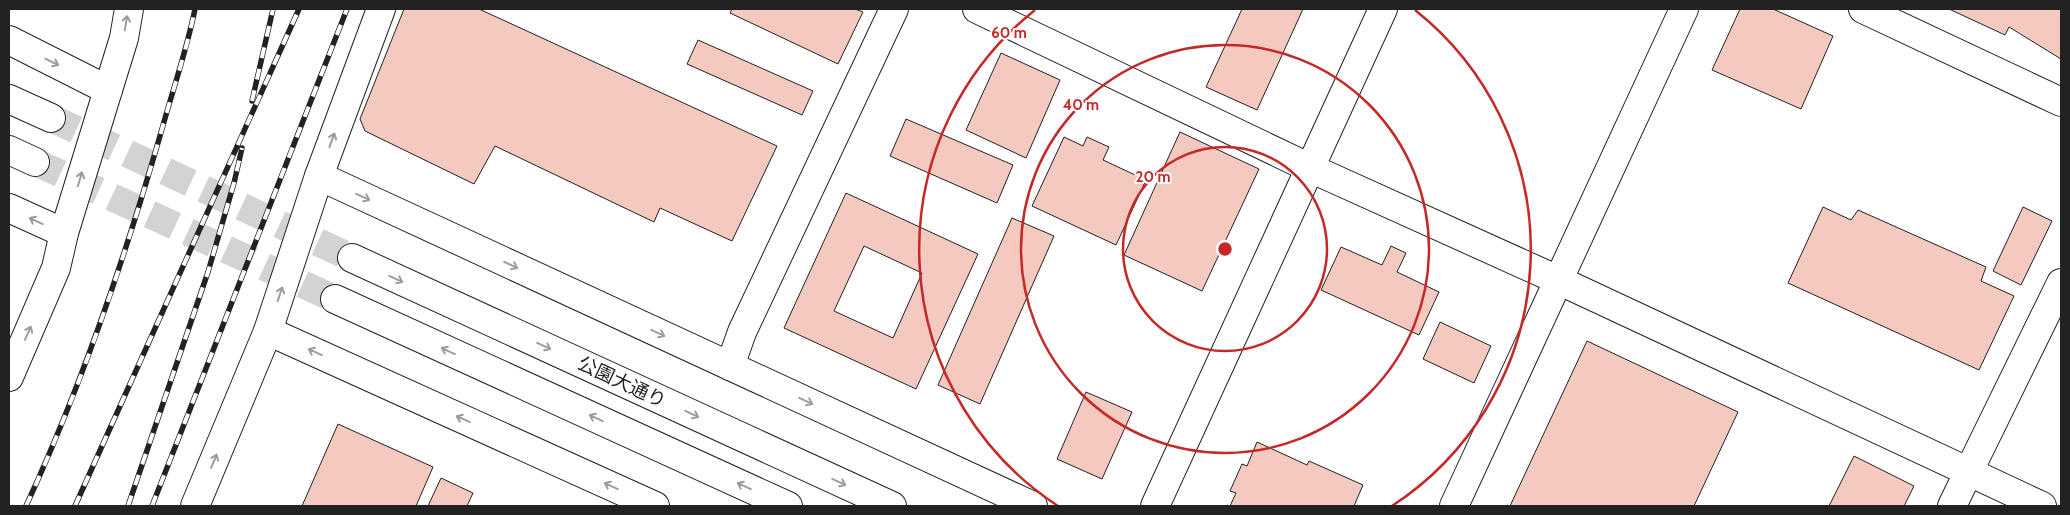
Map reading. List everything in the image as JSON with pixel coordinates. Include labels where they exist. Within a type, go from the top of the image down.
[{"type":"street","points":[[9,377],[56,268],[64,233],[124,38],[129,9]]},
{"type":"street","points":[[195,506],[268,331],[319,176],[381,9]]},
{"type":"street","points":[[730,366],[742,332],[894,9]]},
{"type":"street","points":[[977,9],[1310,168],[1558,280],[2042,506]]},
{"type":"street","points":[[1155,506],[1382,9]]},
{"type":"street","points":[[1454,506],[1684,9]]},
{"type":"street","points":[[1863,9],[2061,102]]},
{"type":"street","points":[[9,40],[108,90]]},
{"type":"street","points":[[9,99],[51,118]]},
{"type":"street","points":[[9,150],[35,162]]},
{"type":"street","points":[[319,176],[1033,506]]},
{"type":"street","points":[[9,208],[64,233]]},
{"type":"street","name":"公園大通り","points":[[352,258],[892,506]]},
{"type":"street","points":[[1952,506],[2061,283]]},
{"type":"street","points":[[335,299],[788,506]]},
{"type":"street","points":[[268,331],[656,506]]},
{"type":"building","points":[[404,9],[479,9],[777,146],[732,241],[660,208],[654,222],[495,146],[474,184],[365,131],[360,119]]},
{"type":"building","points":[[732,9],[855,9],[863,12],[838,64],[730,13]]},
{"type":"building","points":[[1242,9],[1303,9],[1257,110],[1206,87]]},
{"type":"building","points":[[1740,9],[1773,9],[1833,36],[1801,109],[1712,70]]},
{"type":"building","points":[[1949,9],[2061,9],[2061,59],[2009,27],[2005,35]]},
{"type":"building","points":[[698,40],[813,91],[802,115],[687,64]]},
{"type":"building","points":[[1001,53],[1060,80],[1026,158],[966,130]]},
{"type":"building","points":[[906,119],[1013,165],[997,203],[890,156]]},
{"type":"building","points":[[1180,132],[1259,169],[1202,291],[1124,255]]},
{"type":"building","points":[[1064,137],[1083,146],[1087,137],[1109,147],[1103,160],[1146,180],[1116,245],[1032,206]]},
{"type":"building","points":[[846,193],[978,254],[916,389],[784,328]],"holes":[[[864,246],[922,273],[893,338],[834,311]]]},
{"type":"building","points":[[1823,207],[1851,220],[1858,210],[1986,267],[1981,281],[2014,296],[1979,370],[1788,283]]},
{"type":"building","points":[[2023,207],[2052,221],[2021,285],[1993,271]]},
{"type":"building","points":[[1012,218],[1054,236],[980,404],[938,385]]},
{"type":"building","points":[[1391,246],[1406,253],[1397,272],[1439,292],[1419,335],[1321,290],[1341,247],[1382,265]]},
{"type":"building","points":[[1440,322],[1491,346],[1474,383],[1423,359]]},
{"type":"building","points":[[1587,341],[1738,412],[1694,506],[1510,506]]},
{"type":"building","points":[[1086,392],[1132,412],[1102,479],[1057,459]]},
{"type":"building","points":[[338,424],[433,467],[416,506],[302,506]]},
{"type":"building","points":[[1257,442],[1307,465],[1309,461],[1363,485],[1354,506],[1230,506],[1236,493],[1230,491],[1242,464],[1247,466]]},
{"type":"building","points":[[1854,456],[1914,486],[1904,506],[1829,506]]},
{"type":"building","points":[[441,478],[473,493],[467,506],[428,506]]},
{"type":"tunnel","points":[[51,118],[352,258]]},
{"type":"tunnel","points":[[35,162],[335,299]]},
{"type":"railway","points":[[26,506],[84,368],[117,273],[180,69],[195,9]]},
{"type":"railway","points":[[252,101],[273,9]]},
{"type":"railway","points":[[75,506],[299,9]]},
{"type":"railway","points":[[152,506],[347,9]]},
{"type":"railway","points":[[128,506],[208,272],[234,183],[242,148]]}]
